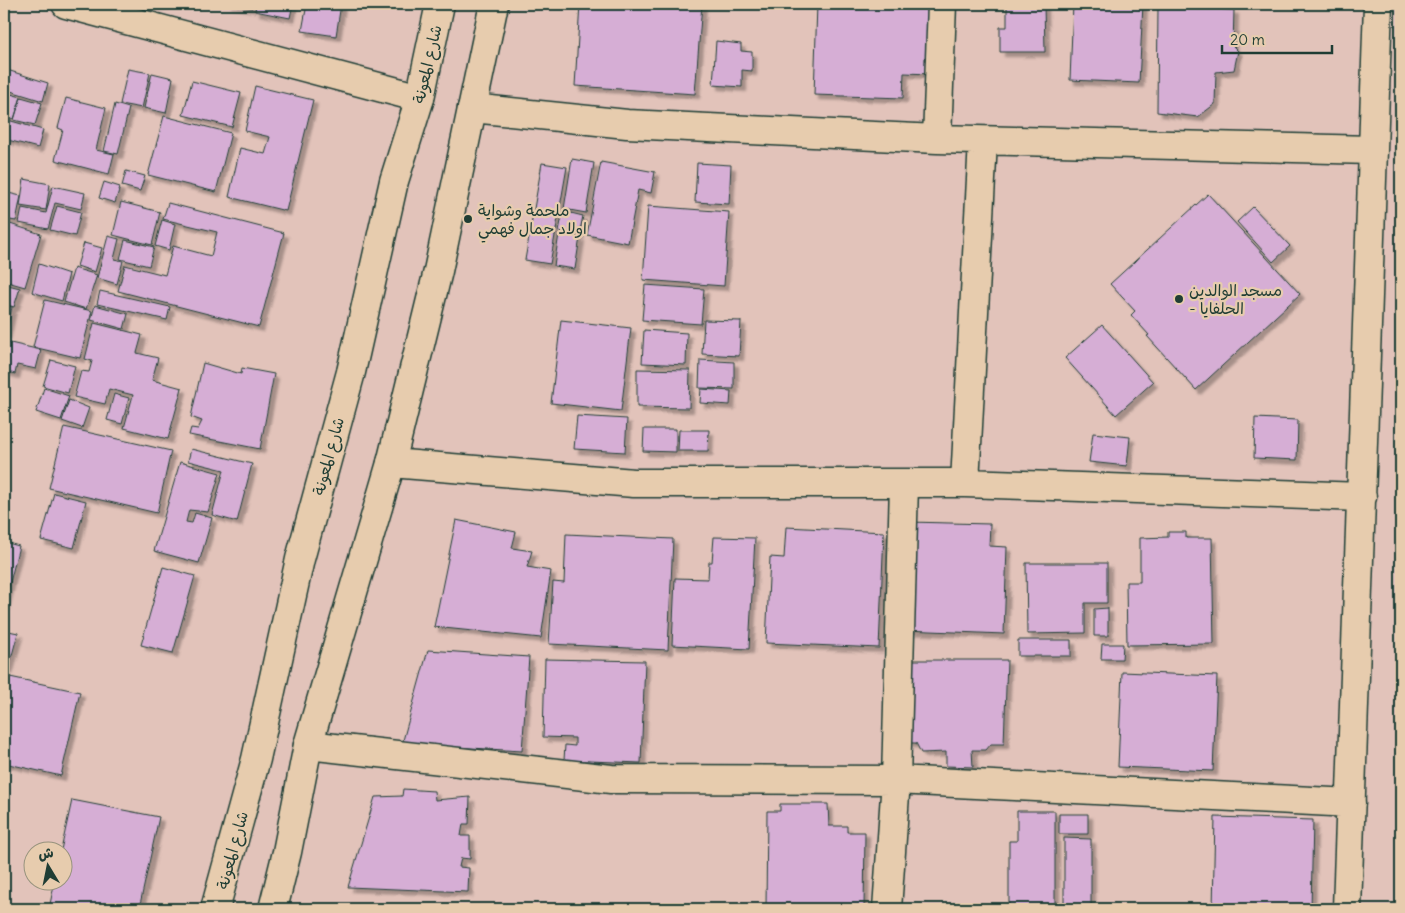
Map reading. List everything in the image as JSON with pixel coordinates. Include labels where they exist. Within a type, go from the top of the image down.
[{"type":"main road","points":[[66,4],[420,98]]},
{"type":"main road","name":"شارع المعونة","points":[[215,909],[256,759],[300,559],[351,372],[394,181],[420,98],[440,4]]},
{"type":"main road","points":[[273,909],[288,852],[308,745],[391,463],[438,270],[494,4]]},
{"type":"main road","points":[[937,139],[942,4]]},
{"type":"main road","points":[[1347,909],[1378,4]]},
{"type":"main road","points":[[472,108],[627,124],[937,139],[1372,150]]},
{"type":"main road","points":[[965,483],[983,141]]},
{"type":"main road","points":[[391,463],[634,483],[965,483],[1362,497]]},
{"type":"main road","points":[[887,909],[896,780],[904,484]]},
{"type":"main road","points":[[308,745],[611,779],[896,780],[1351,803]]},
{"type":"building","points":[[227,4],[253,4],[252,8]]},
{"type":"building","points":[[256,4],[293,4],[290,18],[255,11]]},
{"type":"building","points":[[307,4],[341,4],[336,36],[302,31]]},
{"type":"building","points":[[580,4],[702,4],[695,94],[575,86]]},
{"type":"building","points":[[817,4],[933,4],[931,74],[904,73],[903,98],[814,95]]},
{"type":"building","points":[[1007,4],[1044,4],[1045,52],[1000,52],[1000,27],[1007,27]]},
{"type":"building","points":[[1073,4],[1143,4],[1139,83],[1070,80]]},
{"type":"building","points":[[1158,7],[1234,10],[1233,46],[1238,51],[1234,70],[1216,72],[1215,104],[1198,117],[1157,112]]},
{"type":"building","points":[[716,41],[741,44],[741,51],[752,52],[752,71],[742,70],[742,87],[713,85]]},
{"type":"building","points":[[4,69],[48,83],[43,101],[4,89]]},
{"type":"building","points":[[128,69],[150,73],[142,108],[120,104]]},
{"type":"building","points":[[152,73],[173,78],[166,113],[144,108]]},
{"type":"building","points":[[192,81],[241,93],[232,127],[183,115]]},
{"type":"building","points":[[255,86],[313,100],[286,211],[229,197],[240,148],[265,154],[270,137],[245,131]]},
{"type":"building","points":[[4,92],[21,97],[14,119],[4,116]]},
{"type":"building","points":[[21,97],[42,103],[35,125],[14,120]]},
{"type":"building","points":[[66,98],[106,108],[96,150],[114,154],[109,174],[55,160],[63,130],[58,128]]},
{"type":"building","points":[[115,104],[129,108],[118,154],[104,151]]},
{"type":"building","points":[[164,116],[231,133],[216,192],[148,175]]},
{"type":"building","points":[[4,119],[43,130],[38,148],[4,139]]},
{"type":"building","points":[[572,159],[594,163],[586,213],[564,209]]},
{"type":"building","points":[[601,162],[655,172],[651,193],[638,190],[628,243],[587,235]]},
{"type":"building","points":[[542,163],[567,167],[550,264],[525,260]]},
{"type":"building","points":[[697,163],[731,165],[729,204],[695,202]]},
{"type":"building","points":[[126,171],[145,176],[140,191],[122,186]]},
{"type":"building","points":[[24,179],[50,184],[46,210],[20,206]]},
{"type":"building","points":[[104,182],[120,187],[115,203],[99,198]]},
{"type":"building","points":[[53,186],[85,193],[81,209],[55,203],[48,229],[19,223],[22,208],[46,213]]},
{"type":"building","points":[[4,192],[21,196],[16,221],[4,219]]},
{"type":"building","points":[[1208,194],[1300,294],[1196,390],[1147,336],[1149,335],[1131,315],[1135,311],[1110,284]]},
{"type":"building","points":[[121,202],[160,212],[152,245],[113,235]]},
{"type":"building","points":[[168,203],[284,233],[259,327],[118,291],[125,265],[165,275],[173,246],[211,256],[217,232],[163,219]]},
{"type":"building","points":[[57,206],[81,212],[75,236],[50,230]]},
{"type":"building","points":[[648,206],[729,212],[724,286],[643,280]]},
{"type":"building","points":[[1253,207],[1290,246],[1273,262],[1237,222]]},
{"type":"building","points":[[563,211],[583,216],[579,235],[559,231]]},
{"type":"building","points":[[162,220],[175,224],[169,250],[155,246]]},
{"type":"building","points":[[4,222],[41,234],[25,287],[4,281]]},
{"type":"building","points":[[559,234],[580,237],[575,269],[554,266]]},
{"type":"building","points":[[108,236],[119,239],[114,259],[123,261],[117,284],[97,278]]},
{"type":"building","points":[[125,240],[154,247],[149,266],[120,259]]},
{"type":"building","points":[[84,243],[102,248],[95,272],[77,266]]},
{"type":"building","points":[[39,264],[69,274],[62,301],[32,292]]},
{"type":"building","points":[[74,268],[97,275],[86,309],[64,302]]},
{"type":"building","points":[[4,284],[20,288],[14,307],[4,304]]},
{"type":"building","points":[[645,285],[704,289],[701,324],[642,320]]},
{"type":"building","points":[[100,291],[170,307],[167,320],[97,304]]},
{"type":"building","points":[[45,300],[92,311],[80,358],[33,347]]},
{"type":"building","points":[[4,305],[12,307],[6,335],[4,334]]},
{"type":"building","points":[[95,305],[128,314],[124,329],[91,320]]},
{"type":"building","points":[[561,320],[631,328],[621,411],[551,403]]},
{"type":"building","points":[[704,320],[741,321],[739,356],[702,354]]},
{"type":"building","points":[[94,323],[142,335],[137,353],[158,358],[152,380],[182,388],[168,439],[124,428],[133,395],[109,389],[105,404],[74,397],[81,371],[89,372],[92,361],[85,359]]},
{"type":"building","points":[[1102,325],[1153,382],[1116,415],[1065,358]]},
{"type":"building","points":[[644,330],[687,333],[686,365],[642,363]]},
{"type":"building","points":[[6,342],[41,350],[36,369],[17,365],[15,374],[4,371]]},
{"type":"building","points":[[51,360],[75,366],[68,393],[43,386]]},
{"type":"building","points":[[700,360],[734,362],[734,389],[699,388]]},
{"type":"building","points":[[203,363],[241,374],[242,368],[274,374],[260,449],[189,435],[191,428],[198,429],[202,421],[191,417]]},
{"type":"building","points":[[637,369],[690,370],[689,408],[637,407]]},
{"type":"building","points":[[44,388],[69,396],[61,420],[36,412]]},
{"type":"building","points":[[701,389],[731,391],[730,405],[700,403]]},
{"type":"building","points":[[114,394],[129,398],[122,424],[107,420]]},
{"type":"building","points":[[69,400],[89,408],[82,428],[62,421]]},
{"type":"building","points":[[577,416],[627,419],[625,452],[574,449]]},
{"type":"building","points":[[1255,418],[1298,420],[1297,460],[1254,458]]},
{"type":"building","points":[[64,427],[171,451],[157,513],[49,488]]},
{"type":"building","points":[[644,429],[676,429],[676,452],[643,451]]},
{"type":"building","points":[[679,430],[709,430],[708,451],[678,451]]},
{"type":"building","points":[[1093,433],[1130,437],[1127,466],[1089,462]]},
{"type":"building","points":[[191,449],[252,464],[237,522],[212,515],[224,470],[188,461]]},
{"type":"building","points":[[180,462],[220,473],[208,512],[189,510],[186,522],[192,523],[195,513],[212,518],[199,563],[154,551]]},
{"type":"building","points":[[54,493],[86,501],[74,548],[41,540]]},
{"type":"building","points":[[456,520],[516,532],[512,548],[532,551],[527,567],[551,571],[541,638],[434,627]]},
{"type":"building","points":[[909,522],[990,524],[989,546],[1007,547],[1004,634],[905,630]]},
{"type":"building","points":[[786,527],[884,532],[879,648],[766,643],[770,557],[784,558]]},
{"type":"building","points":[[1168,532],[1186,532],[1186,538],[1212,538],[1214,644],[1127,645],[1126,582],[1140,582],[1140,538],[1168,537]]},
{"type":"building","points":[[566,534],[673,539],[668,650],[549,644],[553,582],[564,583]]},
{"type":"building","points":[[714,537],[755,538],[749,649],[672,645],[675,578],[708,579],[709,562],[712,562]]},
{"type":"building","points":[[4,542],[19,546],[4,607]]},
{"type":"building","points":[[1026,563],[1107,563],[1107,603],[1085,603],[1085,633],[1027,634]]},
{"type":"building","points":[[163,567],[195,576],[173,653],[141,645]]},
{"type":"building","points":[[1108,608],[1108,636],[1094,636],[1094,609]]},
{"type":"building","points":[[4,630],[18,633],[8,670],[4,669]]},
{"type":"building","points":[[1018,640],[1071,640],[1071,656],[1018,656]]},
{"type":"building","points":[[1102,644],[1123,644],[1122,659],[1101,659]]},
{"type":"building","points":[[428,650],[529,657],[522,751],[402,744]]},
{"type":"building","points":[[545,659],[645,661],[641,763],[564,760],[565,745],[575,746],[575,738],[543,737]]},
{"type":"building","points":[[906,660],[1007,660],[1004,744],[991,744],[986,750],[972,750],[973,767],[946,766],[946,752],[921,753],[916,743],[908,743]]},
{"type":"building","points":[[1122,672],[1217,676],[1213,771],[1118,767]]},
{"type":"building","points":[[10,677],[80,692],[61,776],[4,763],[4,703]]},
{"type":"building","points":[[403,789],[434,791],[435,800],[470,797],[469,824],[463,824],[461,836],[470,836],[470,859],[461,858],[459,867],[469,868],[468,892],[348,887],[375,797],[402,796]]},
{"type":"building","points":[[72,800],[159,817],[139,909],[49,909],[53,890],[72,890],[72,840],[63,840]]},
{"type":"building","points":[[780,804],[828,804],[829,826],[847,826],[847,832],[865,832],[864,909],[766,909],[767,811],[780,811]]},
{"type":"building","points":[[1017,811],[1055,811],[1055,909],[1009,909],[1009,841],[1017,841]]},
{"type":"building","points":[[1059,814],[1088,814],[1088,834],[1059,834]]},
{"type":"building","points":[[1215,817],[1313,820],[1311,909],[1213,909]]},
{"type":"building","points":[[1064,838],[1091,839],[1091,909],[1064,909]]},
{"type":"place","name":"ملحمة وشواية اولاد جمال فهمي","points":[[468,219]]},
{"type":"place","name":"مسجد الوالدين - الحلفايا","points":[[1179,299]]}]
